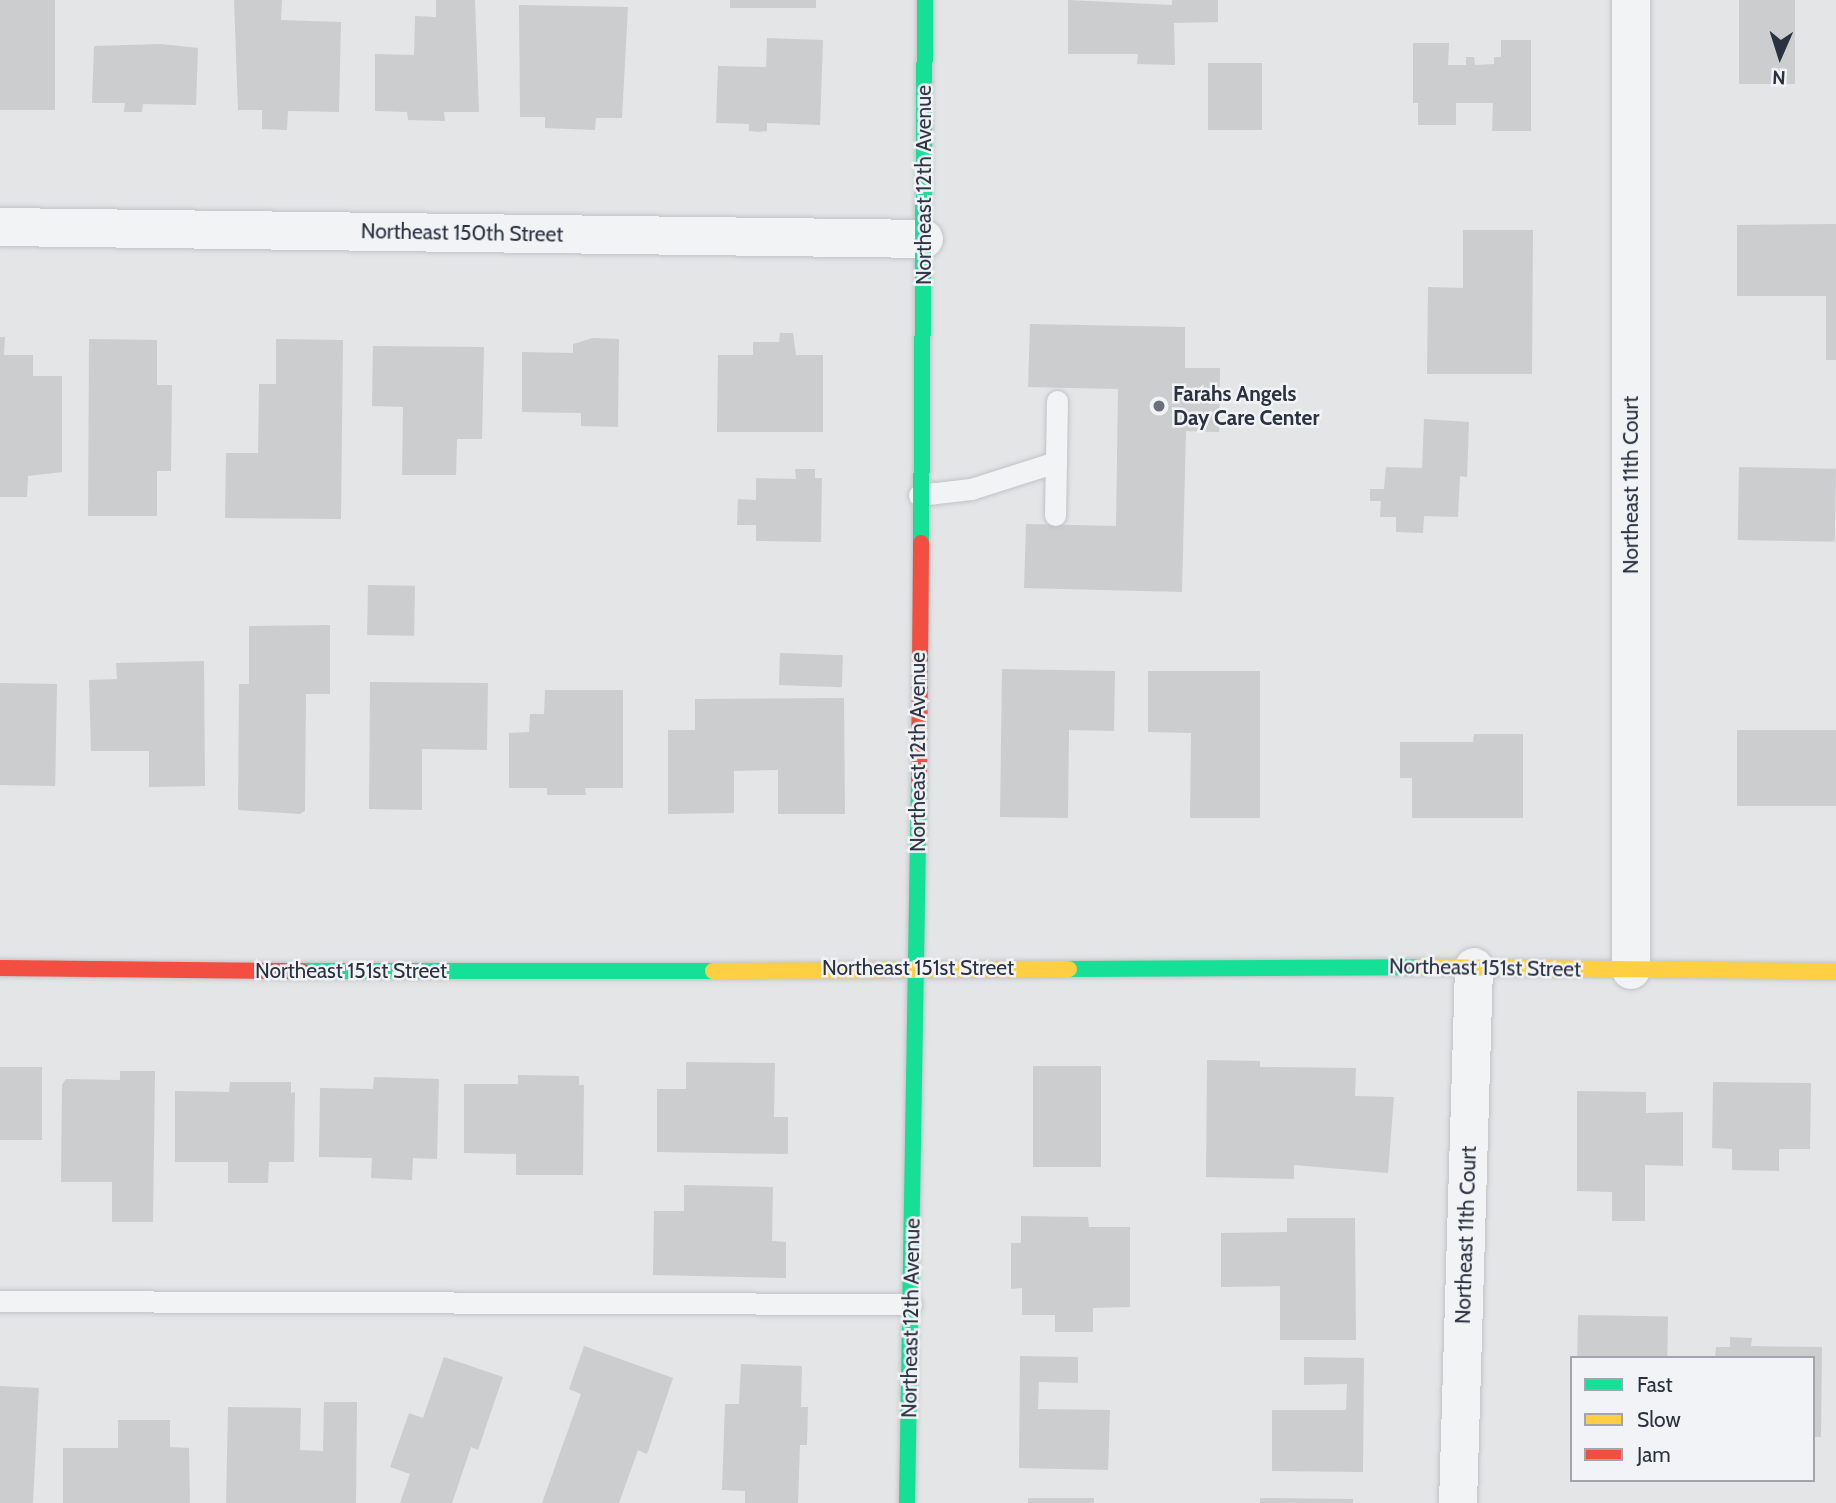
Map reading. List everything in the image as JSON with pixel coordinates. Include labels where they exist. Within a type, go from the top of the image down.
[{"type":"street","name":"Northeast 12th Avenue","points":[[907,1503],[917,967],[925,0]]},
{"type":"street","name":"Northeast 11th Court","points":[[1631,0],[1631,970]]},
{"type":"street","name":"Northeast 150th Street","points":[[0,227],[924,239]]},
{"type":"street","name":"Northeast 151st Street","points":[[0,968],[418,972],[917,967],[1474,967],[1836,971]]},
{"type":"street","name":"Northeast 11th Court","points":[[1458,1503],[1474,967]]},
{"type":"lane","points":[[1055,514],[1057,401]]},
{"type":"lane","points":[[919,495],[971,489],[1056,462]]},
{"type":"lane","points":[[0,1301],[911,1304]]},
{"type":"building","points":[[0,0],[55,0],[55,110],[0,110]]},
{"type":"building","points":[[234,0],[282,0],[281,20],[341,22],[339,112],[288,111],[287,130],[262,129],[262,110],[238,110]]},
{"type":"building","points":[[436,0],[475,0],[479,112],[444,112],[445,121],[408,120],[407,112],[375,111],[375,54],[414,55],[415,16],[436,17]]},
{"type":"building","points":[[730,0],[816,0],[816,8],[730,8]]},
{"type":"building","points":[[1068,0],[1172,5],[1172,0],[1218,0],[1218,22],[1174,23],[1175,65],[1137,64],[1138,54],[1068,54]]},
{"type":"building","points":[[1739,0],[1795,0],[1795,84],[1739,84]]},
{"type":"building","points":[[519,5],[628,7],[622,118],[596,118],[595,130],[545,128],[545,117],[520,117]]},
{"type":"building","points":[[767,38],[823,40],[820,125],[767,123],[767,131],[758,132],[749,131],[749,124],[716,123],[718,66],[766,67]]},
{"type":"building","points":[[1501,40],[1531,40],[1531,131],[1492,131],[1493,103],[1456,103],[1456,125],[1418,125],[1418,103],[1413,103],[1413,43],[1449,43],[1448,65],[1466,65],[1466,57],[1474,57],[1475,65],[1494,64],[1494,57],[1501,57]]},
{"type":"building","points":[[161,44],[198,48],[196,105],[143,104],[142,112],[124,112],[125,103],[92,103],[94,46]]},
{"type":"building","points":[[1208,63],[1262,63],[1262,130],[1208,130]]},
{"type":"building","points":[[1836,224],[1836,360],[1826,360],[1826,296],[1737,296],[1737,225]]},
{"type":"building","points":[[1463,230],[1533,230],[1532,374],[1427,374],[1428,287],[1463,288]]},
{"type":"building","points":[[1030,324],[1185,327],[1185,368],[1220,368],[1219,432],[1186,431],[1182,592],[1024,588],[1026,524],[1116,526],[1118,389],[1028,387]]},
{"type":"building","points":[[780,333],[793,333],[796,355],[823,355],[823,432],[717,432],[718,355],[753,355],[753,342],[779,342]]},
{"type":"building","points":[[0,337],[5,337],[4,355],[33,355],[33,376],[62,376],[62,472],[28,476],[27,497],[0,497]]},
{"type":"building","points":[[593,338],[619,339],[618,427],[581,426],[581,413],[522,412],[522,352],[573,353],[573,344]]},
{"type":"building","points":[[89,339],[157,340],[157,385],[172,385],[171,471],[157,471],[157,516],[88,516]]},
{"type":"building","points":[[276,339],[343,340],[341,519],[225,518],[226,453],[258,453],[259,384],[276,384]]},
{"type":"building","points":[[373,346],[484,347],[482,439],[457,439],[456,475],[402,475],[403,407],[372,406]]},
{"type":"building","points":[[1424,419],[1469,422],[1467,477],[1460,476],[1458,517],[1424,516],[1423,533],[1396,532],[1396,517],[1380,517],[1381,501],[1370,501],[1370,489],[1384,489],[1386,467],[1422,468]]},
{"type":"building","points":[[1739,467],[1836,469],[1835,542],[1738,540]]},
{"type":"building","points":[[795,469],[815,469],[815,478],[822,478],[821,542],[756,541],[756,525],[737,525],[738,499],[756,500],[756,478],[796,479]]},
{"type":"building","points":[[368,585],[415,586],[414,636],[367,635]]},
{"type":"building","points":[[330,625],[330,694],[306,694],[305,811],[300,814],[238,810],[239,684],[249,684],[249,626]]},
{"type":"building","points":[[780,653],[843,655],[842,687],[779,685]]},
{"type":"building","points":[[204,661],[205,786],[149,787],[149,751],[91,751],[89,680],[117,679],[116,663]]},
{"type":"building","points":[[1002,669],[1115,671],[1114,731],[1069,730],[1068,818],[1000,817]]},
{"type":"building","points":[[1148,671],[1260,671],[1260,818],[1190,818],[1191,733],[1148,732]]},
{"type":"building","points":[[370,682],[488,683],[487,750],[422,749],[422,810],[369,809]]},
{"type":"building","points":[[0,683],[57,684],[55,786],[0,785]]},
{"type":"building","points":[[545,690],[623,690],[623,788],[585,788],[586,795],[547,795],[547,788],[509,788],[509,733],[529,732],[530,714],[544,714]]},
{"type":"building","points":[[844,698],[845,814],[778,814],[778,770],[734,771],[734,813],[668,814],[668,730],[695,730],[695,699]]},
{"type":"building","points":[[1737,730],[1836,730],[1836,806],[1737,806]]},
{"type":"building","points":[[1474,734],[1523,734],[1523,818],[1412,818],[1412,778],[1400,778],[1400,742],[1473,742]]},
{"type":"building","points":[[1207,1060],[1260,1061],[1260,1067],[1356,1068],[1355,1096],[1394,1097],[1388,1173],[1294,1165],[1294,1179],[1206,1177]]},
{"type":"building","points":[[686,1062],[775,1063],[774,1117],[788,1117],[788,1154],[657,1152],[657,1089],[686,1089]]},
{"type":"building","points":[[1033,1066],[1101,1066],[1101,1167],[1033,1167]]},
{"type":"building","points":[[0,1067],[42,1067],[42,1140],[0,1140]]},
{"type":"building","points":[[120,1071],[155,1071],[153,1222],[112,1222],[112,1182],[61,1182],[62,1085],[66,1079],[120,1080]]},
{"type":"building","points":[[518,1075],[579,1076],[579,1085],[584,1085],[583,1175],[516,1175],[516,1154],[464,1153],[464,1084],[518,1084]]},
{"type":"building","points":[[374,1077],[439,1079],[437,1159],[413,1158],[412,1180],[371,1178],[372,1158],[319,1157],[320,1088],[373,1089]]},
{"type":"building","points":[[230,1082],[291,1082],[291,1093],[295,1092],[294,1162],[269,1162],[268,1183],[228,1183],[228,1162],[175,1162],[175,1091],[229,1092]]},
{"type":"building","points":[[1713,1082],[1811,1083],[1810,1149],[1779,1149],[1779,1171],[1732,1170],[1732,1149],[1712,1148]]},
{"type":"building","points":[[1577,1091],[1646,1092],[1646,1113],[1683,1112],[1683,1166],[1645,1165],[1645,1221],[1612,1221],[1612,1192],[1577,1191]]},
{"type":"building","points":[[684,1185],[773,1187],[772,1241],[786,1242],[786,1278],[653,1275],[654,1211],[684,1211]]},
{"type":"building","points":[[1021,1216],[1088,1217],[1089,1227],[1130,1227],[1130,1307],[1093,1308],[1093,1332],[1055,1332],[1055,1315],[1022,1315],[1022,1288],[1011,1289],[1011,1243],[1021,1243]]},
{"type":"building","points":[[1287,1218],[1355,1218],[1356,1340],[1280,1340],[1280,1286],[1221,1287],[1221,1233],[1287,1232]]},
{"type":"building","points":[[1578,1315],[1668,1317],[1667,1356],[1577,1356]]},
{"type":"building","points":[[1730,1337],[1752,1338],[1751,1346],[1822,1347],[1821,1437],[1815,1437],[1815,1356],[1715,1356],[1716,1347],[1730,1347]]},
{"type":"building","points":[[584,1346],[673,1378],[647,1454],[638,1450],[619,1503],[542,1503],[581,1394],[569,1389]]},
{"type":"building","points":[[1020,1356],[1078,1357],[1078,1383],[1039,1382],[1038,1409],[1110,1410],[1108,1470],[1019,1468]]},
{"type":"building","points":[[444,1357],[503,1377],[478,1450],[471,1447],[452,1503],[400,1503],[410,1474],[390,1467],[409,1413],[423,1418]]},
{"type":"building","points":[[1304,1357],[1364,1358],[1363,1472],[1272,1471],[1272,1410],[1346,1410],[1347,1384],[1304,1385]]},
{"type":"building","points":[[741,1364],[802,1366],[801,1407],[808,1407],[807,1445],[800,1445],[798,1503],[745,1503],[745,1491],[722,1490],[725,1404],[739,1404]]},
{"type":"building","points":[[0,1386],[39,1388],[33,1503],[0,1503]]},
{"type":"building","points":[[324,1402],[357,1402],[356,1503],[226,1503],[228,1407],[301,1408],[300,1450],[323,1451]]},
{"type":"building","points":[[118,1420],[170,1420],[170,1447],[189,1448],[190,1503],[63,1503],[63,1448],[118,1448]]},
{"type":"building","points":[[1028,1498],[1094,1498],[1094,1503],[1028,1503]]},
{"type":"building","points":[[1260,1498],[1353,1499],[1353,1503],[1260,1503]]},
{"type":"traffic: fast","points":[[921,543],[925,0]]},
{"type":"traffic: fast","points":[[907,1503],[919,778]]},
{"type":"traffic: fast","points":[[1069,969],[1420,967]]},
{"type":"traffic: fast","points":[[302,971],[713,971]]},
{"type":"traffic: slow","points":[[1420,967],[1836,971]]},
{"type":"traffic: slow","points":[[713,971],[1069,969]]},
{"type":"traffic: jam","points":[[919,778],[921,543]]},
{"type":"traffic: jam","points":[[0,968],[302,971]]},
{"type":"place","name":"Farahs Angels Day Care Center","points":[[1159,406]]}]
